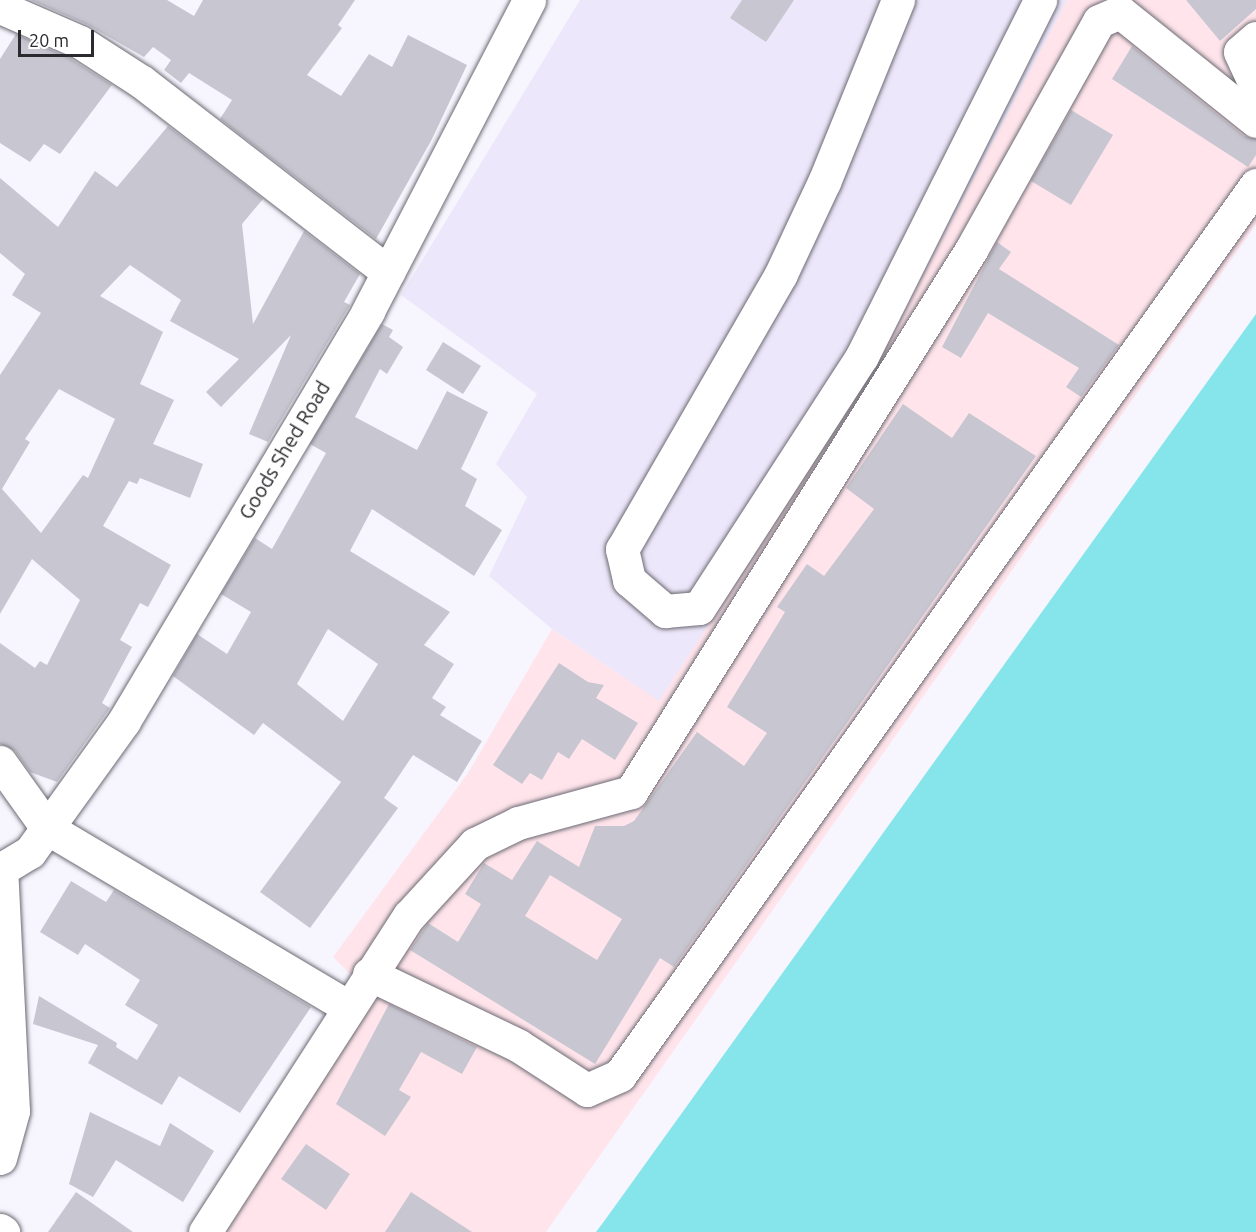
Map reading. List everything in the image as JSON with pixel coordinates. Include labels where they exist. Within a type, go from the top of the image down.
[{"type":"street","name":"Goods Shed Road","points":[[0,870],[30,852],[124,721],[388,272],[528,0]]},
{"type":"street","points":[[897,0],[824,182],[781,274],[622,549],[629,580],[665,611],[699,608],[862,356],[1040,0]]},
{"type":"street","points":[[205,1232],[369,974],[409,916],[475,844],[518,823],[631,792],[971,250],[1100,21],[1127,6],[1256,121]]},
{"type":"street","points":[[0,7],[80,42],[142,82],[388,272]]},
{"type":"street","points":[[1256,38],[1240,52],[1256,86]]},
{"type":"street","points":[[369,974],[519,1046],[587,1090],[620,1075],[1256,185]]},
{"type":"street","points":[[0,762],[47,828],[348,1007]]},
{"type":"street","points":[[0,870],[13,1111],[0,1158]]},
{"type":"shaded area","points":[[580,0],[1067,0],[872,373],[659,701],[552,629],[489,576],[527,497],[496,464],[537,394],[401,295]]},
{"type":"shaded area","points":[[1067,0],[1256,0],[1256,224],[546,1232],[214,1232],[374,998],[333,957],[468,773],[552,629],[659,700],[872,373]]},
{"type":"water","points":[[1256,314],[1256,1232],[596,1232],[605,1220]]},
{"type":"building","points":[[31,0],[167,0],[194,16],[203,0],[355,0],[338,25],[342,28],[307,75],[341,96],[369,54],[392,67],[408,35],[467,65],[432,139],[376,239],[220,119],[232,100],[189,73],[181,83],[164,70],[171,60],[153,47],[144,57],[88,25]]},
{"type":"building","points":[[742,0],[794,0],[766,42],[730,18]]},
{"type":"building","points":[[1186,0],[1256,0],[1256,9],[1220,41]]},
{"type":"building","points":[[16,34],[71,59],[112,85],[60,154],[44,144],[30,162],[0,143],[0,59]]},
{"type":"building","points":[[1132,46],[1244,136],[1256,139],[1256,155],[1248,167],[1112,79]]},
{"type":"building","points":[[1071,110],[1113,135],[1071,205],[1031,181]]},
{"type":"building","points":[[168,126],[263,199],[242,224],[253,324],[304,231],[360,274],[344,302],[350,305],[268,442],[249,434],[291,335],[221,407],[206,392],[239,359],[170,321],[181,300],[130,265],[100,296],[163,332],[140,384],[174,400],[153,444],[203,464],[190,498],[140,478],[137,484],[129,481],[103,526],[171,565],[148,607],[140,603],[120,640],[132,647],[102,703],[110,708],[57,782],[30,772],[15,751],[0,744],[0,643],[35,668],[40,661],[47,665],[80,600],[32,559],[0,614],[0,375],[41,313],[12,295],[25,274],[0,253],[0,178],[58,227],[95,171],[117,187]],"holes":[[[59,389],[115,419],[88,478],[83,475],[41,533],[2,489],[30,442],[25,439]]]},
{"type":"building","points":[[997,242],[1011,252],[999,269],[1119,345],[1081,397],[1066,387],[1079,368],[988,313],[961,358],[942,347]]},
{"type":"building","points":[[382,324],[393,330],[389,337],[403,347],[387,374],[380,369],[355,417],[417,450],[447,391],[488,412],[461,469],[477,479],[465,506],[502,530],[474,576],[372,509],[350,551],[450,612],[424,645],[454,664],[432,698],[446,707],[440,715],[482,741],[457,782],[413,755],[384,798],[398,808],[310,928],[260,892],[341,782],[263,723],[254,735],[173,676],[197,634],[227,654],[251,612],[221,594],[255,538],[272,549],[326,453],[310,444]],"holes":[[[328,629],[378,664],[343,721],[297,684]]]},
{"type":"building","points":[[443,342],[481,366],[463,394],[426,370]]},
{"type":"building","points":[[903,404],[952,438],[969,413],[1036,456],[674,967],[660,958],[595,1064],[410,950],[428,923],[458,942],[481,904],[465,894],[484,863],[512,880],[537,841],[579,867],[595,826],[624,826],[634,821],[697,732],[744,766],[767,733],[727,707],[785,612],[777,607],[807,564],[824,576],[874,509],[846,488]],"holes":[[[550,875],[622,919],[597,960],[525,916]]]},
{"type":"building","points":[[559,663],[588,682],[604,685],[596,698],[638,723],[615,760],[582,739],[569,759],[558,752],[542,780],[530,773],[522,784],[493,765]]},
{"type":"building","points":[[71,881],[106,902],[114,890],[311,1007],[240,1113],[179,1076],[162,1105],[88,1063],[98,1045],[33,1024],[39,996],[117,1043],[116,1047],[137,1060],[158,1025],[125,1005],[140,980],[85,944],[78,955],[40,932]]},
{"type":"building","points":[[389,1004],[477,1047],[462,1074],[421,1052],[399,1090],[411,1097],[385,1136],[336,1104]]},
{"type":"building","points":[[90,1112],[160,1146],[170,1123],[214,1151],[183,1202],[116,1160],[93,1197],[69,1184]]},
{"type":"building","points":[[306,1144],[350,1174],[326,1210],[281,1179]]},
{"type":"building","points":[[76,1192],[133,1232],[48,1232]]},
{"type":"building","points":[[411,1192],[472,1232],[385,1232]]}]
